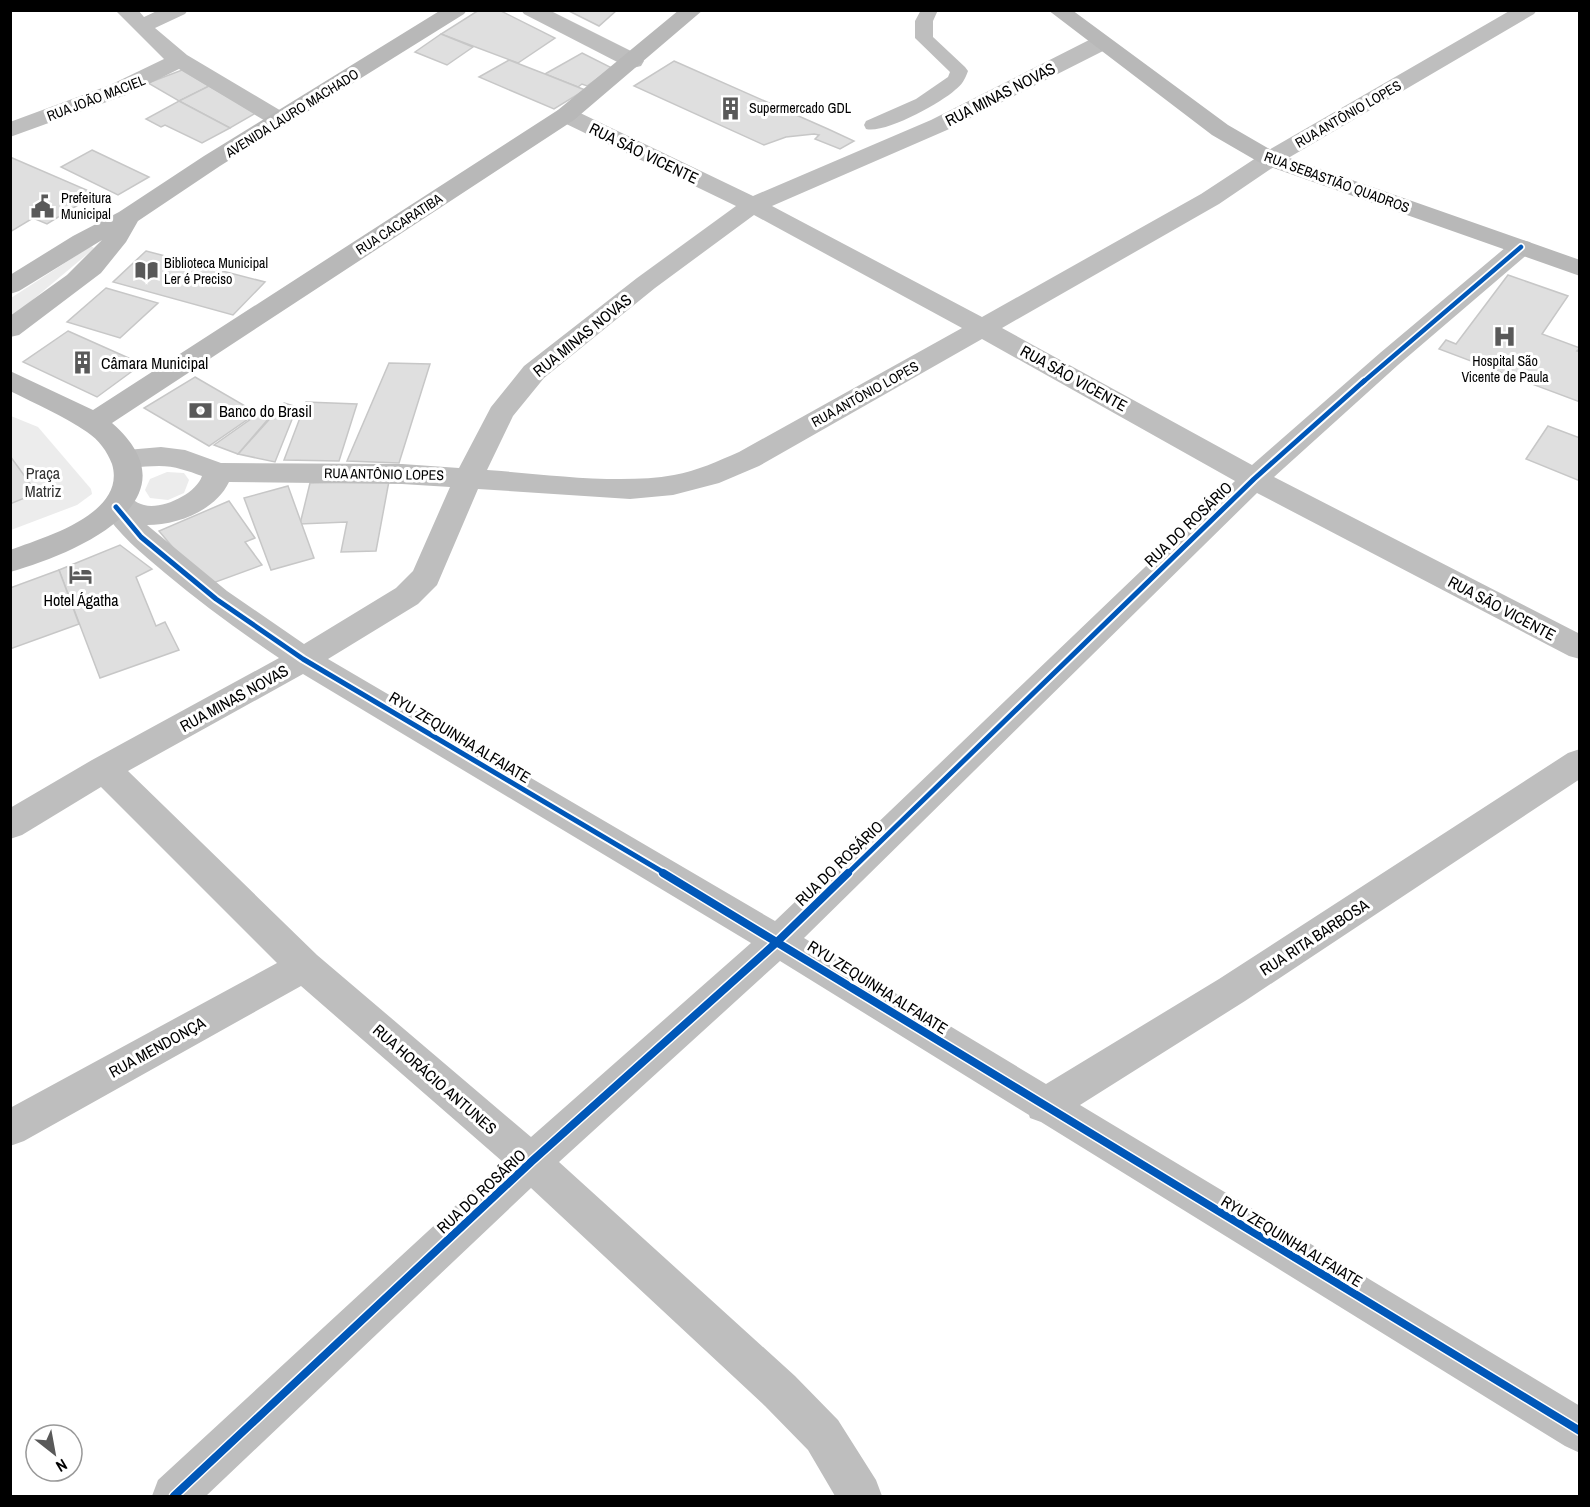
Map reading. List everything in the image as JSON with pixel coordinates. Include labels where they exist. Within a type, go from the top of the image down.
[{"type":"street","points":[[125,10],[164,49],[179,60],[280,120]]},
{"type":"street","points":[[141,26],[178,10]]},
{"type":"street","name":"AVENIDA LAURO MACHADO","points":[[10,286],[82,241],[128,217],[457,10]]},
{"type":"street","points":[[531,10],[633,61]]},
{"type":"street","name":"RUA CACARATIBA","points":[[93,423],[566,115],[693,10]]},
{"type":"street","name":"RUA SEBASTIÃO QUADROS","points":[[1058,10],[1220,130],[1270,159],[1580,269]]},
{"type":"street","name":"RUA ANTÔNIO LOPES","points":[[125,458],[161,456],[185,459],[218,472],[270,474],[365,472],[630,489],[673,485],[709,476],[749,459],[1210,199],[1270,159],[1527,10]]},
{"type":"street","name":"RUA MINAS NOVAS","points":[[10,825],[303,659],[407,596],[426,577],[469,477],[501,412],[534,372],[646,283],[753,205],[939,124],[1101,43]]},
{"type":"street","name":"RUA JOÃO MACIEL","points":[[10,130],[119,90],[179,60]]},
{"type":"street","name":"RUA SÃO VICENTE","points":[[566,115],[753,205],[983,328],[1254,479],[1580,648]]},
{"type":"street","name":"AVENIDA LAURO MACHADO","points":[[10,329],[102,258],[120,235],[128,217]]},
{"type":"street","name":"RUA DO ROSÁRIO","points":[[174,1497],[531,1162],[778,941],[1254,479],[1389,359],[1521,247]]},
{"type":"street","points":[[10,380],[93,423],[113,441],[125,458],[130,472],[118,505],[108,516],[80,532],[10,562]]},
{"type":"street","points":[[118,505],[137,514],[152,515],[169,512],[199,499],[212,486],[218,472]]},
{"type":"street","name":"RYU ZEQUINHA ALFAIATE","points":[[118,505],[126,524],[141,537],[216,599],[303,659],[778,941],[1044,1106],[1580,1431]]},
{"type":"street","name":"RUA RITA BARBOSA","points":[[1044,1106],[1232,990],[1437,858],[1580,762]]},
{"type":"street","name":"RUA HORÁCIO ANTUNES","points":[[104,770],[303,966],[531,1162],[780,1391],[823,1436],[860,1497]]},
{"type":"street","name":"RUA MENDONÇA","points":[[10,1128],[303,966]]},
{"type":"lane","points":[[873,125],[927,100],[948,87],[959,75],[959,71],[924,38],[924,21],[930,10]]},
{"type":"green space","points":[[91,246],[94,248],[91,251],[11,318],[11,298]]},
{"type":"green space","name":"Praça Matriz","points":[[11,416],[38,427],[91,489],[92,494],[77,505],[11,530]]},
{"type":"green space","points":[[167,472],[184,473],[189,480],[184,493],[168,500],[150,498],[145,490],[150,479]]},
{"type":"building","points":[[479,10],[499,10],[555,38],[518,63],[441,34]]},
{"type":"building","points":[[567,10],[617,10],[599,26]]},
{"type":"building","points":[[441,34],[473,47],[447,65],[415,52]]},
{"type":"building","points":[[582,53],[612,68],[587,86],[582,84],[578,87],[545,74]]},
{"type":"building","points":[[509,60],[585,90],[554,109],[479,77]]},
{"type":"building","name":"Supermercado GDL","points":[[674,61],[854,141],[840,149],[815,139],[819,135],[814,134],[786,137],[764,145],[634,86]]},
{"type":"building","points":[[182,70],[209,86],[179,101],[148,83]]},
{"type":"building","points":[[209,86],[256,113],[230,128],[179,101]]},
{"type":"building","points":[[179,101],[230,128],[202,143],[165,125],[161,127],[146,119]]},
{"type":"building","points":[[92,150],[149,177],[118,195],[61,167]]},
{"type":"building","name":"Prefeitura Municipal","points":[[10,157],[96,194],[47,224],[33,218],[10,232]]},
{"type":"building","points":[[146,251],[265,282],[233,315],[113,282]]},
{"type":"building","name":"Hospital São Vicente de Paula","points":[[1508,275],[1568,296],[1542,334],[1580,348],[1577,351],[1580,352],[1580,402],[1439,349],[1446,340],[1456,344]]},
{"type":"building","points":[[106,288],[158,303],[120,338],[67,322]]},
{"type":"building","name":"Câmara Municipal","points":[[68,331],[142,364],[97,397],[23,362]]},
{"type":"building","points":[[389,363],[430,364],[399,463],[347,461]]},
{"type":"building","name":"Banco do Brasil","points":[[195,377],[257,413],[209,446],[144,408]]},
{"type":"building","points":[[306,402],[357,404],[339,461],[284,460]]},
{"type":"building","points":[[284,403],[297,407],[275,462],[238,454]]},
{"type":"building","points":[[258,414],[270,417],[238,454],[214,445]]},
{"type":"building","name":"Hospital São Vicente de Paula","points":[[1548,426],[1580,438],[1580,481],[1526,459]]},
{"type":"building","points":[[10,456],[37,493],[10,504]]},
{"type":"building","points":[[389,481],[376,551],[341,552],[347,522],[300,524],[310,483]]},
{"type":"building","points":[[288,486],[314,558],[271,570],[244,498]]},
{"type":"building","points":[[229,501],[255,538],[245,542],[262,565],[213,583],[186,563],[159,531]]},
{"type":"building","points":[[120,545],[152,569],[136,577],[156,626],[165,622],[179,650],[100,678],[59,570]]},
{"type":"building","points":[[59,570],[79,624],[10,649],[10,588]]},
{"type":"cycle path","points":[[174,1496],[531,1162],[778,941],[1254,479],[1389,359],[1521,247]]},
{"type":"cycle path","points":[[116,507],[141,537],[216,599],[303,659],[778,941],[1580,1431]]},
{"type":"place","name":"Supermercado GDL","points":[[731,108]]},
{"type":"place","name":"Prefeitura Municipal","points":[[43,206]]},
{"type":"place","name":"Biblioteca Municipal Ler é Preciso","points":[[146,271]]},
{"type":"place","name":"Hospital São Vicente de Paula","points":[[1505,337]]},
{"type":"place","name":"Câmara Municipal","points":[[83,363]]},
{"type":"place","name":"Banco do Brasil","points":[[201,411]]},
{"type":"place","name":"Hotel Ágatha","points":[[81,575]]}]
